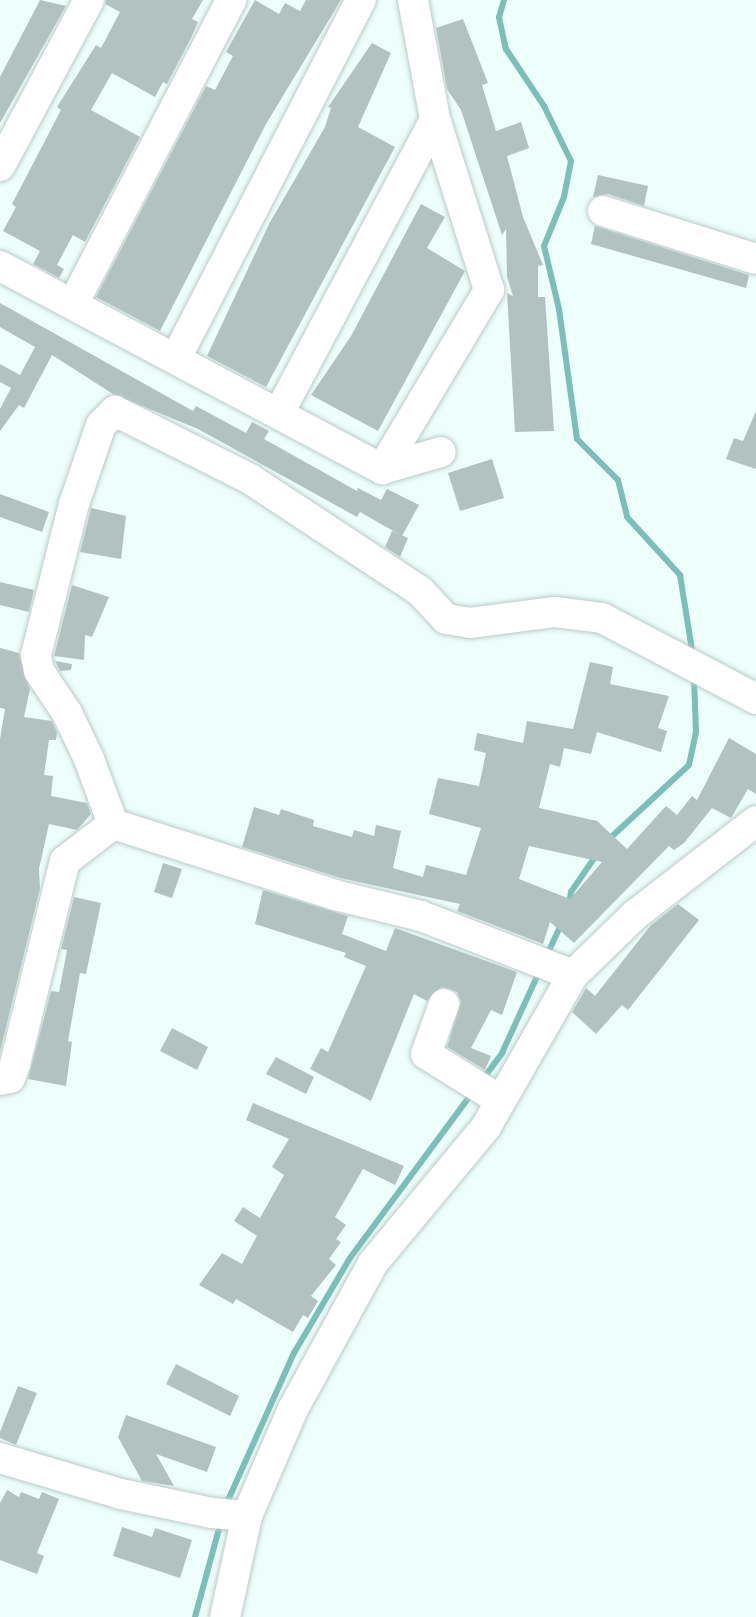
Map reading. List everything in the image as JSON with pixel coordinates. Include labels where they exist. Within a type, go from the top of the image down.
[{"type":"street","points":[[0,166],[89,0]]},
{"type":"street","points":[[73,304],[231,0]]},
{"type":"street","points":[[176,358],[361,0]]},
{"type":"street","points":[[382,469],[489,290],[435,119],[413,0]]},
{"type":"street","points":[[279,413],[435,119]]},
{"type":"street","points":[[603,211],[756,259]]},
{"type":"street","points":[[0,266],[382,469],[441,452]]},
{"type":"street","points":[[113,824],[89,759],[39,671],[36,655],[74,504],[101,425],[115,411],[250,479],[420,591],[446,619],[470,623],[555,612],[602,618],[756,699]]},
{"type":"street","points":[[225,1617],[230,1515],[293,1409],[373,1263],[486,1127],[485,1091],[553,967],[635,915],[756,821]]},
{"type":"street","points":[[113,824],[335,895],[421,916],[553,967]]},
{"type":"street","points":[[0,1080],[10,1078],[15,1064],[65,861],[113,824]]},
{"type":"street","points":[[444,1003],[426,1054],[485,1091]]},
{"type":"street","points":[[0,1458],[59,1479],[230,1515]]},
{"type":"building","points":[[40,0],[66,6],[0,123],[0,77]]},
{"type":"building","points":[[106,0],[203,0],[192,19],[198,22],[191,38],[167,84],[163,82],[155,97],[112,73],[91,110],[140,137],[85,242],[73,235],[57,265],[64,269],[59,278],[33,264],[40,251],[3,231],[16,207],[12,204],[61,110],[57,107],[96,45],[101,48],[120,12],[105,4]]},
{"type":"building","points":[[255,0],[279,14],[285,3],[300,11],[306,0],[341,0],[266,124],[160,331],[96,297],[206,86],[215,90],[233,56],[226,52]]},
{"type":"building","points":[[463,19],[488,83],[482,85],[496,131],[521,122],[529,148],[507,156],[523,217],[543,265],[538,266],[538,297],[545,297],[554,431],[515,432],[507,293],[513,296],[507,277],[506,229],[502,235],[461,110],[447,89],[436,28]]},
{"type":"building","points":[[372,43],[391,53],[358,127],[395,147],[266,387],[207,356],[269,224],[325,127],[331,108],[328,107]]},
{"type":"building","points":[[598,175],[648,186],[644,206],[608,194],[593,197]]},
{"type":"building","points":[[421,204],[445,217],[427,248],[465,271],[378,431],[311,395],[351,336]]},
{"type":"building","points":[[595,226],[749,275],[746,288],[591,244]]},
{"type":"building","points":[[0,303],[193,411],[196,406],[246,433],[252,422],[269,431],[264,439],[357,491],[358,488],[381,500],[387,489],[419,505],[402,536],[360,512],[357,517],[198,429],[113,394],[52,355],[24,408],[19,405],[0,431],[0,409],[11,388],[0,382],[0,364],[20,375],[35,347],[0,327]]},
{"type":"building","points":[[756,411],[756,469],[726,459],[734,438],[743,441]]},
{"type":"building","points":[[492,459],[504,498],[460,511],[448,473]]},
{"type":"building","points":[[0,494],[49,512],[42,532],[0,517]]},
{"type":"building","points":[[91,508],[126,516],[121,559],[80,552]]},
{"type":"building","points":[[392,531],[408,538],[400,557],[385,547]]},
{"type":"building","points":[[0,582],[34,590],[29,612],[0,605]]},
{"type":"building","points":[[72,585],[109,597],[92,637],[85,635],[84,660],[54,656]]},
{"type":"building","points":[[0,648],[19,653],[30,689],[24,717],[52,721],[57,732],[56,740],[49,740],[44,775],[53,776],[51,796],[87,803],[91,814],[77,830],[49,824],[39,869],[40,889],[0,1052],[0,739],[5,709],[0,708]]},
{"type":"building","points":[[55,661],[72,664],[71,670],[60,671]]},
{"type":"building","points":[[590,662],[613,667],[610,684],[669,696],[658,728],[667,731],[661,752],[597,732],[591,754],[564,748],[560,767],[550,764],[539,808],[597,821],[627,849],[666,806],[677,815],[692,796],[697,800],[729,738],[756,754],[756,794],[748,789],[731,818],[712,808],[684,843],[674,850],[669,846],[574,943],[550,922],[543,944],[457,911],[460,904],[340,878],[242,847],[254,807],[279,815],[281,809],[314,820],[313,826],[352,837],[354,830],[374,836],[376,825],[401,831],[393,868],[423,877],[426,865],[466,875],[481,828],[429,814],[438,778],[479,786],[486,753],[474,750],[477,733],[523,743],[527,721],[573,729]],"holes":[[[529,846],[602,862],[570,899],[519,879]]]},
{"type":"building","points":[[163,863],[182,869],[172,898],[154,892]]},
{"type":"building","points":[[263,890],[348,916],[342,934],[386,951],[395,928],[517,972],[502,1015],[491,1010],[471,1048],[491,1056],[485,1070],[447,1047],[461,1002],[457,992],[442,987],[427,1001],[414,994],[371,1101],[310,1069],[321,1048],[328,1052],[366,966],[344,957],[346,953],[255,924]]},
{"type":"building","points":[[74,897],[101,903],[86,974],[80,973],[68,1041],[72,1042],[66,1086],[28,1079],[51,991],[59,992],[67,950],[61,949]]},
{"type":"building","points":[[678,904],[699,920],[628,1010],[622,1005],[596,1034],[572,1012],[586,988],[595,996],[651,925]]},
{"type":"building","points":[[172,1028],[208,1047],[197,1070],[160,1051]]},
{"type":"building","points":[[276,1057],[314,1077],[306,1094],[266,1074]]},
{"type":"building","points":[[253,1103],[404,1166],[395,1185],[363,1169],[335,1217],[346,1225],[336,1239],[341,1242],[329,1259],[336,1265],[311,1296],[318,1301],[308,1318],[303,1315],[293,1332],[236,1299],[233,1304],[199,1285],[222,1253],[242,1264],[257,1236],[234,1221],[243,1207],[260,1218],[284,1175],[272,1167],[289,1139],[246,1120]]},
{"type":"building","points":[[176,1364],[239,1396],[230,1416],[166,1384]]},
{"type":"building","points":[[18,1386],[37,1393],[16,1445],[0,1438],[0,1432]]},
{"type":"building","points":[[126,1415],[216,1447],[207,1472],[156,1454],[174,1486],[142,1481],[118,1437]]},
{"type":"building","points":[[7,1490],[19,1497],[21,1492],[39,1499],[42,1492],[59,1499],[37,1553],[44,1556],[37,1574],[0,1560],[0,1503]]},
{"type":"building","points":[[122,1527],[152,1537],[155,1528],[192,1540],[180,1578],[113,1556]]},
{"type":"waterway","points":[[504,0],[499,17],[506,49],[544,106],[571,161],[564,197],[544,246],[559,309],[577,439],[618,480],[627,517],[680,575],[693,656]]},
{"type":"waterway","points":[[608,840],[689,765],[696,732],[694,678]]},
{"type":"waterway","points":[[569,906],[571,892],[597,854]]},
{"type":"waterway","points":[[546,957],[562,922]]},
{"type":"waterway","points":[[482,1080],[502,1053],[540,970]]},
{"type":"waterway","points":[[225,1507],[294,1353],[350,1258],[473,1092]]},
{"type":"waterway","points":[[195,1617],[221,1521]]}]
